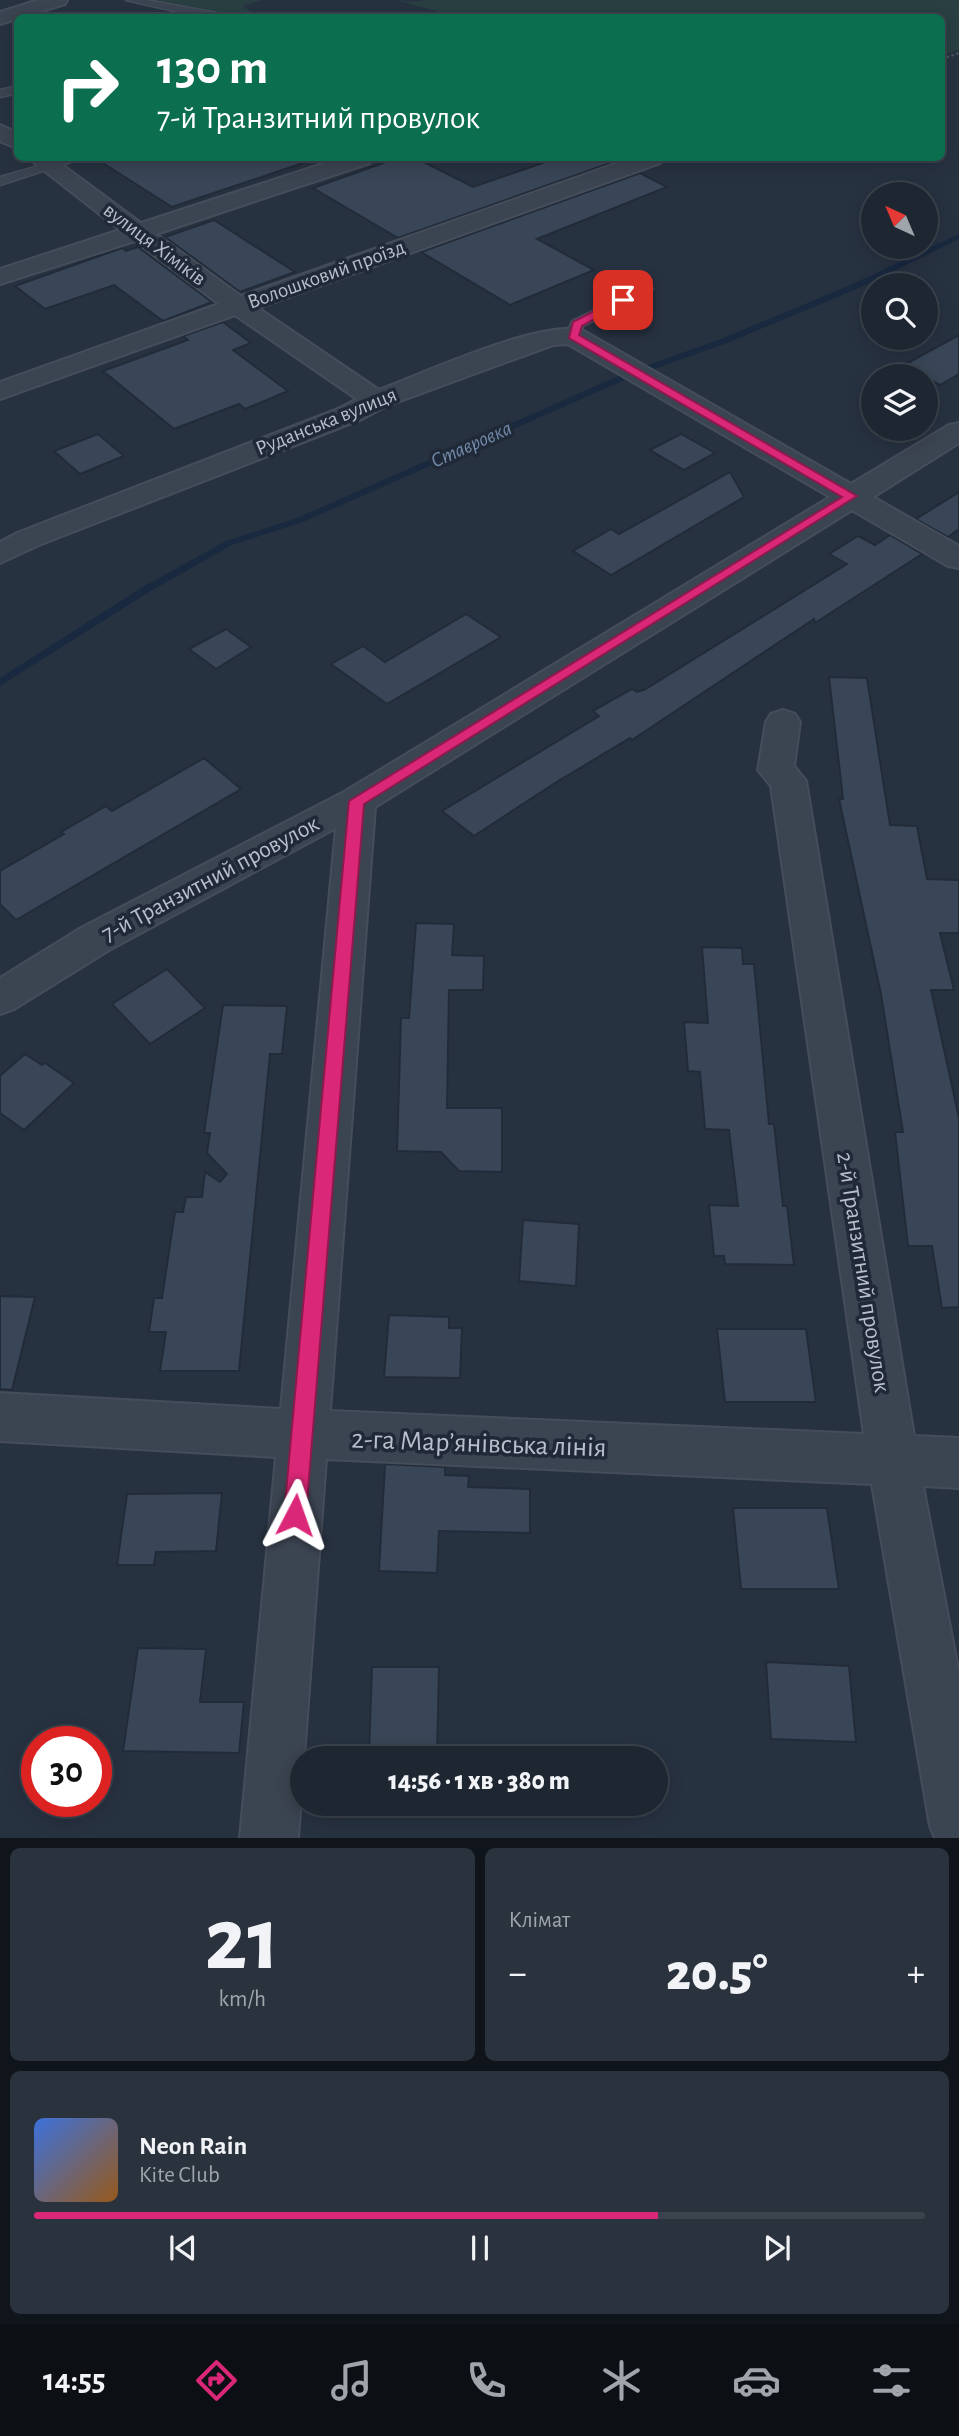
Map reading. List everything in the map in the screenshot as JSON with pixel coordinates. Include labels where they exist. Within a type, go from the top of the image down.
[{"type":"street","points":[[0,18],[58,0]]},
{"type":"street","name":"вулиця Хіміків","points":[[45,161],[237,305],[376,400]]},
{"type":"street","points":[[0,277],[353,161]]},
{"type":"street","name":"Волошковий проїзд","points":[[0,391],[644,161]]},
{"type":"street","points":[[573,336],[959,559]]},
{"type":"street","name":"Руданська вулиця","points":[[0,554],[28,539],[350,414],[376,400],[528,343],[573,336]]},
{"type":"street","name":"7-й Транзитний провулок","points":[[0,998],[95,939],[357,801],[959,431]]},
{"type":"street","name":"2-й Транзитний провулок","points":[[783,722],[776,770],[788,781],[893,1460],[959,1826]]},
{"type":"street","points":[[269,1838],[301,1434],[357,801]]},
{"type":"street","name":"2-га Марʼянівська лінія","points":[[0,1417],[301,1434],[959,1463]]},
{"type":"lane","points":[[131,0],[201,14]]},
{"type":"lane","points":[[0,181],[45,161]]},
{"type":"lane","points":[[573,336],[577,324],[646,289]]},
{"type":"green space","points":[[142,0],[262,0],[243,6],[254,14],[215,14]]},
{"type":"green space","points":[[396,0],[959,0],[959,50],[945,54],[945,14],[447,14]]},
{"type":"building","points":[[100,161],[303,161],[303,163],[172,207]]},
{"type":"building","points":[[389,161],[422,161],[473,187],[548,161],[616,161],[398,238],[313,188]]},
{"type":"building","points":[[640,173],[667,187],[537,239],[594,270],[510,305],[421,252]]},
{"type":"building","points":[[214,220],[295,272],[240,292],[165,237]]},
{"type":"building","points":[[138,247],[212,302],[163,321],[114,285],[45,309],[15,286],[122,248],[126,251]]},
{"type":"building","points":[[223,322],[251,343],[233,350],[288,391],[245,409],[239,404],[174,429],[103,371],[188,340],[183,336]]},
{"type":"building","points":[[959,335],[959,374],[940,385],[938,364],[906,364],[931,350],[938,350],[938,346]]},
{"type":"building","points":[[98,434],[124,456],[80,474],[54,451]]},
{"type":"building","points":[[681,434],[715,453],[684,470],[650,450]]},
{"type":"building","points":[[730,472],[744,497],[611,575],[573,551],[611,529],[619,534]]},
{"type":"building","points":[[959,492],[959,529],[948,537],[916,519]]},
{"type":"building","points":[[890,535],[922,554],[815,623],[814,619],[632,740],[630,738],[555,783],[474,836],[442,811],[599,716],[593,711],[632,689],[637,692],[644,690],[847,564],[829,554],[858,536],[875,545]]},
{"type":"building","points":[[466,614],[501,637],[387,704],[331,664],[363,646],[385,662]]},
{"type":"building","points":[[226,629],[251,647],[216,669],[189,649]]},
{"type":"building","points":[[829,677],[867,678],[890,825],[917,826],[927,879],[959,880],[959,933],[940,933],[954,990],[931,990],[959,1118],[959,1307],[942,1308],[932,1246],[908,1246],[895,1132],[903,1132],[881,994],[839,799],[843,799]]},
{"type":"building","points":[[204,758],[241,789],[16,920],[0,904],[0,871],[106,806],[112,811]]},
{"type":"building","points":[[416,923],[454,924],[452,955],[484,956],[483,990],[449,990],[447,1108],[502,1108],[502,1172],[459,1171],[441,1152],[397,1151],[401,1018],[409,1018]]},
{"type":"building","points":[[702,947],[742,948],[743,964],[754,964],[769,1124],[774,1124],[783,1206],[787,1206],[794,1265],[725,1264],[724,1256],[714,1256],[709,1205],[738,1206],[729,1130],[705,1129],[700,1072],[688,1071],[684,1022],[708,1023]]},
{"type":"building","points":[[167,969],[205,1008],[150,1044],[112,1004]]},
{"type":"building","points":[[223,1005],[287,1006],[282,1054],[270,1054],[239,1371],[160,1371],[166,1332],[149,1332],[154,1298],[162,1298],[175,1212],[183,1212],[186,1197],[202,1197],[205,1172],[220,1182],[227,1174],[207,1153],[210,1133],[204,1133]]},
{"type":"building","points":[[25,1054],[42,1065],[45,1063],[74,1083],[24,1130],[0,1113],[0,1076]]},
{"type":"building","points":[[523,1220],[579,1224],[576,1286],[519,1281]]},
{"type":"building","points":[[0,1296],[35,1297],[12,1390],[0,1389]]},
{"type":"building","points":[[389,1315],[449,1317],[449,1328],[462,1328],[460,1378],[384,1377]]},
{"type":"building","points":[[717,1329],[806,1329],[816,1402],[725,1402]]},
{"type":"building","points":[[385,1464],[445,1467],[445,1475],[469,1476],[468,1487],[530,1489],[530,1533],[439,1531],[437,1573],[379,1571]]},
{"type":"building","points":[[222,1493],[216,1551],[156,1552],[154,1565],[117,1565],[127,1494]]},
{"type":"building","points":[[733,1508],[827,1508],[839,1589],[741,1589]]},
{"type":"building","points":[[138,1648],[206,1649],[200,1702],[244,1702],[239,1753],[123,1751]]},
{"type":"building","points":[[766,1662],[849,1666],[856,1742],[771,1739]]},
{"type":"building","points":[[372,1667],[439,1667],[437,1746],[369,1746]]},
{"type":"waterway","name":"Ставровка","points":[[0,683],[145,590],[229,543],[300,520],[626,376],[724,341],[856,286],[959,236]]},
{"type":"route","points":[[295,1515],[357,801],[851,496],[573,336],[577,324],[623,300]]}]
